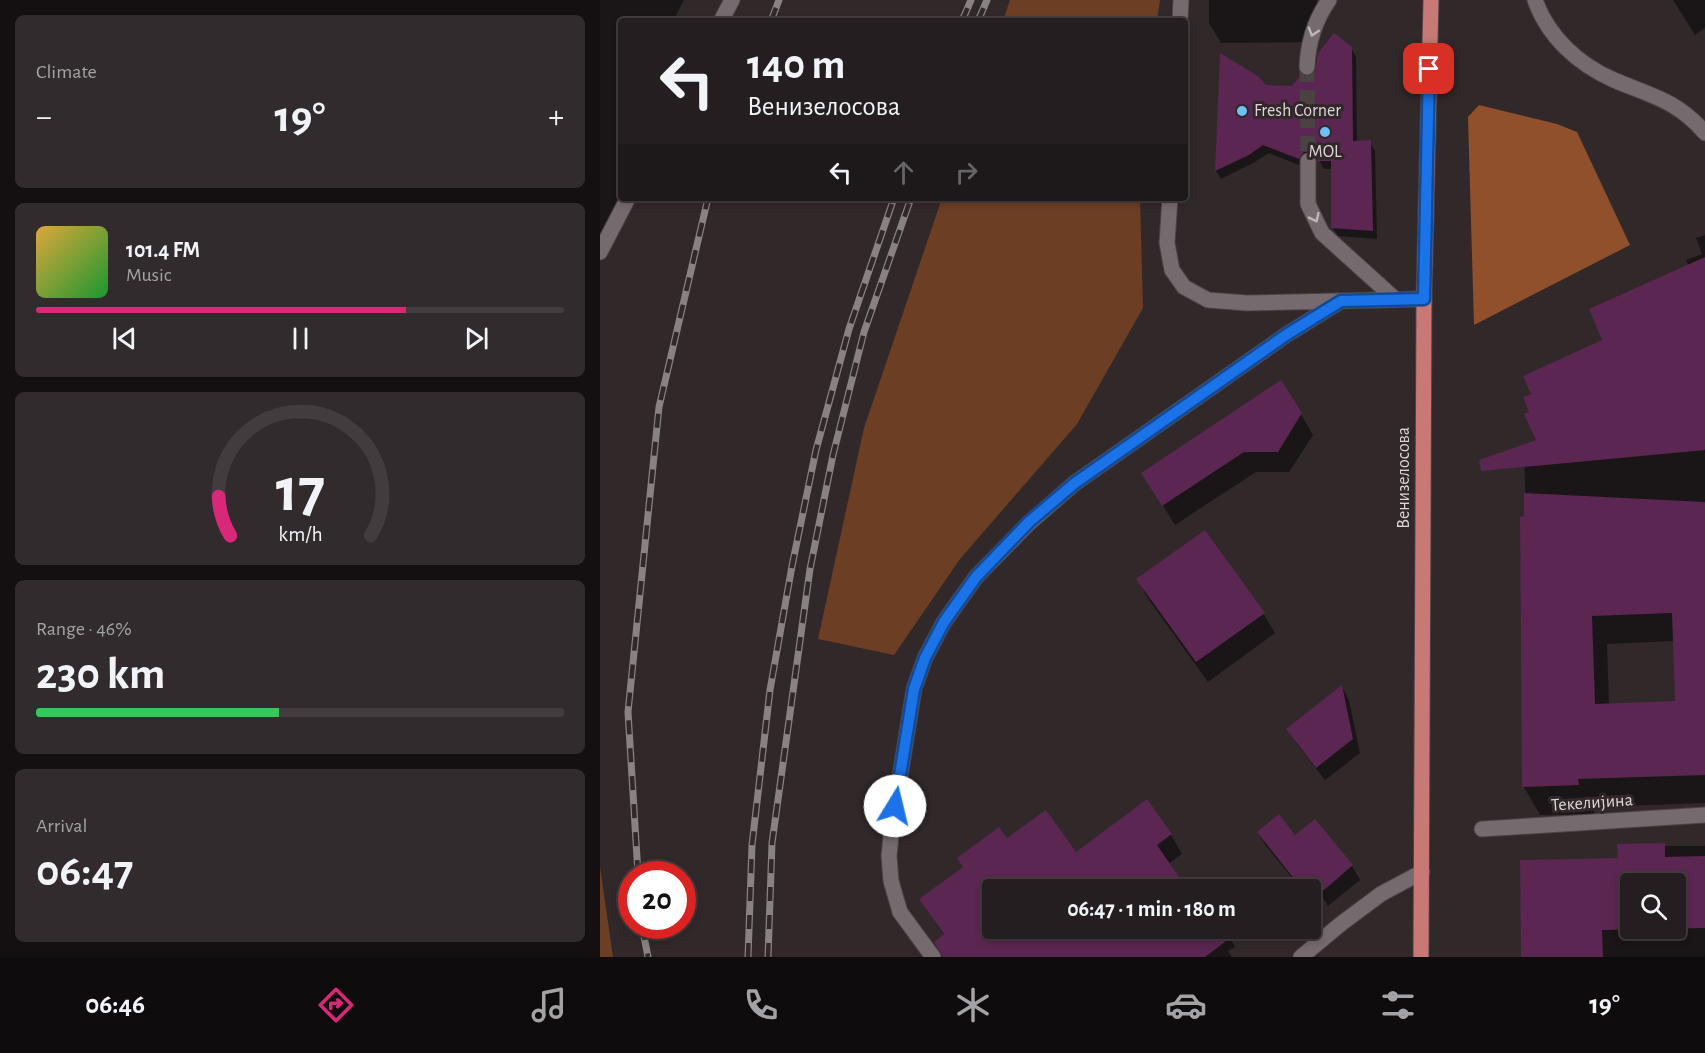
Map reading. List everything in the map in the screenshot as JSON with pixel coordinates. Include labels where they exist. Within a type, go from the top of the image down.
[{"type":"main road","name":"Венизелосова","points":[[1421,957],[1424,299],[1431,0]]},
{"type":"street","points":[[723,18],[732,0]]},
{"type":"street","points":[[1180,18],[1181,0]]},
{"type":"street","points":[[1307,67],[1308,49],[1313,31],[1319,14],[1329,0]]},
{"type":"street","points":[[1535,0],[1539,12],[1556,39],[1574,55],[1613,80],[1657,95],[1682,111],[1705,133]]},
{"type":"street","points":[[1308,162],[1308,204],[1322,233],[1395,300]]},
{"type":"street","points":[[600,252],[626,201]]},
{"type":"street","points":[[1170,201],[1167,243],[1172,270],[1184,287],[1208,300],[1246,303],[1424,299]]},
{"type":"street","points":[[933,957],[900,912],[891,881],[889,856],[914,689],[925,658],[944,622],[976,577],[1029,522],[1075,483],[1286,335],[1341,301]]},
{"type":"street","name":"Текелијина","points":[[1482,829],[1705,815]]},
{"type":"street","points":[[1301,957],[1381,894],[1422,872]]},
{"type":"shaded area","points":[[1010,0],[1160,0],[1157,18],[1004,18]]},
{"type":"shaded area","points":[[1479,105],[1557,124],[1577,132],[1630,245],[1474,325],[1468,117]]},
{"type":"shaded area","points":[[941,201],[1140,201],[1143,308],[1077,424],[960,559],[894,655],[818,639],[864,428]]},
{"type":"shaded area","points":[[600,867],[613,957],[600,957]]},
{"type":"building","points":[[1334,33],[1352,47],[1353,141],[1371,140],[1373,231],[1331,228],[1331,161],[1318,161],[1312,152],[1304,152],[1299,159],[1263,145],[1249,155],[1215,171],[1220,53],[1258,76],[1266,85],[1292,86],[1301,75],[1307,77],[1315,73],[1318,53]]},
{"type":"building","points":[[1705,257],[1705,450],[1481,471],[1479,460],[1536,440],[1524,414],[1529,412],[1523,397],[1531,394],[1523,376],[1602,340],[1589,309]]},
{"type":"building","points":[[1281,380],[1302,413],[1278,452],[1244,452],[1162,506],[1141,473]]},
{"type":"building","points":[[1524,493],[1705,502],[1705,775],[1578,779],[1579,785],[1522,787],[1520,517],[1524,516]],"holes":[[[1672,613],[1675,701],[1595,704],[1592,616]]]},
{"type":"building","points":[[1205,530],[1265,613],[1196,662],[1136,579]]},
{"type":"building","points":[[1342,685],[1353,739],[1316,768],[1286,729]]},
{"type":"building","points":[[1147,799],[1172,834],[1157,845],[1180,879],[982,879],[982,939],[1223,939],[1225,942],[1205,957],[943,957],[934,942],[944,934],[919,899],[963,867],[957,858],[999,827],[1007,838],[1046,810],[1076,852]]},
{"type":"building","points":[[1279,814],[1295,835],[1315,819],[1353,865],[1324,890],[1321,890],[1321,879],[1294,879],[1257,832]]},
{"type":"building","points":[[1665,843],[1665,857],[1705,856],[1705,928],[1686,928],[1686,873],[1620,873],[1620,930],[1602,930],[1603,957],[1521,957],[1520,860],[1618,858],[1617,844]]},
{"type":"tunnel","points":[[1307,67],[1308,161]]},
{"type":"railway","points":[[772,18],[779,0]]},
{"type":"railway","points":[[963,18],[971,0]]},
{"type":"railway","points":[[979,18],[987,0]]},
{"type":"railway","points":[[637,861],[628,712],[659,407],[707,201]]},
{"type":"railway","points":[[748,957],[752,845],[770,690],[792,566],[816,450],[849,329],[893,201]]},
{"type":"railway","points":[[768,957],[772,843],[810,569],[833,455],[864,332],[910,201]]},
{"type":"railway","points":[[645,939],[648,957]]},
{"type":"place","name":"Fresh Corner","points":[[1242,111]]},
{"type":"place","name":"MOL","points":[[1325,132]]},
{"type":"route","points":[[895,806],[914,689],[925,658],[944,622],[976,577],[1029,522],[1075,483],[1286,335],[1341,301],[1424,299],[1429,69]]}]
